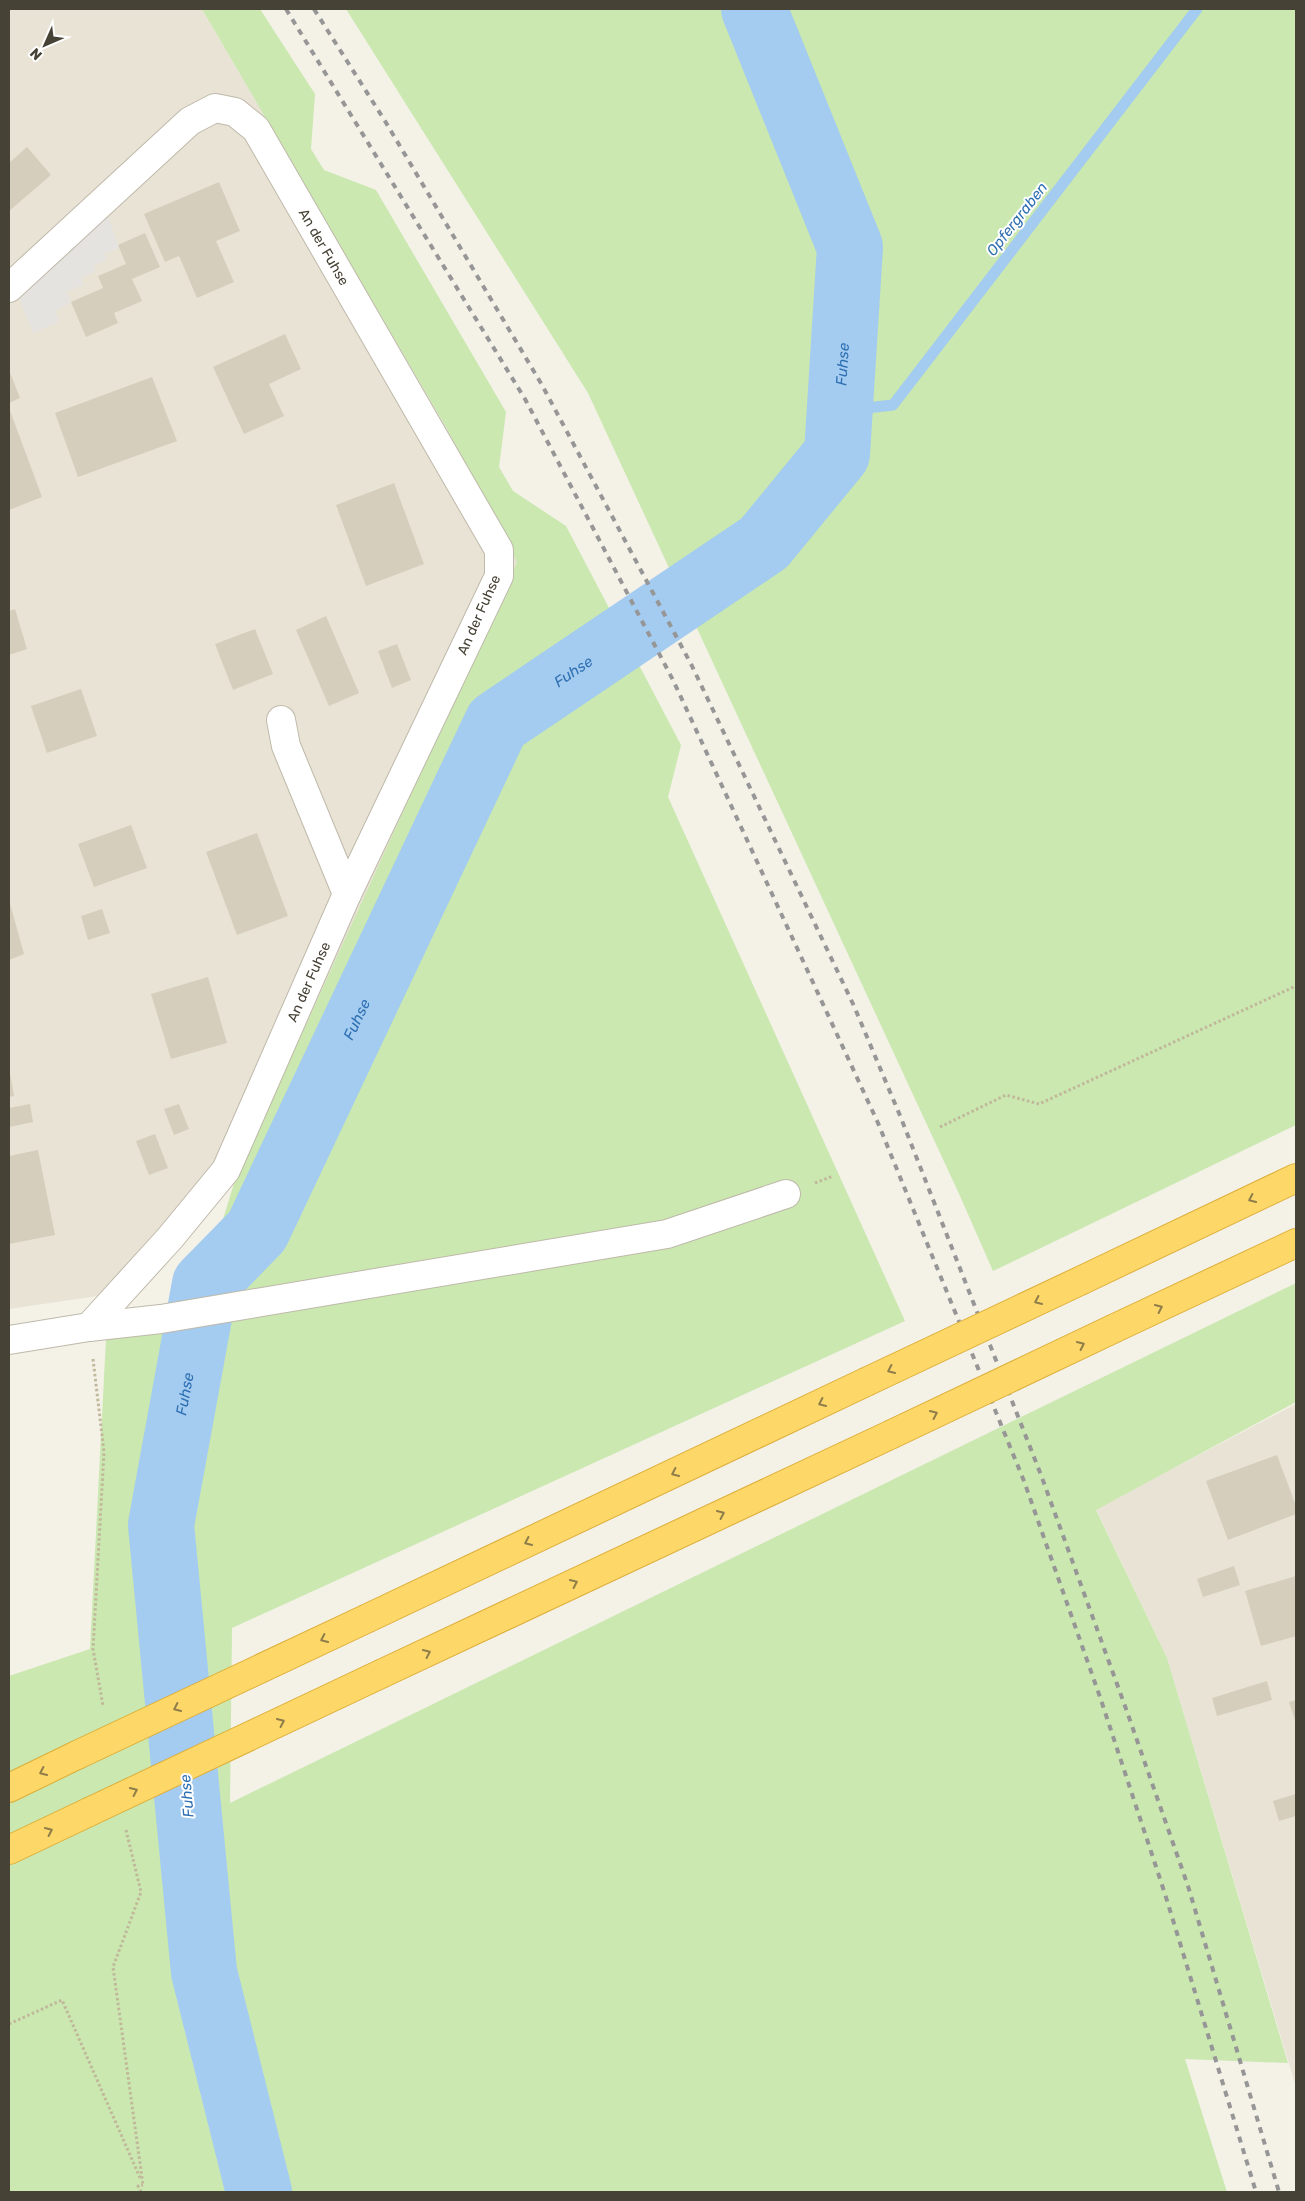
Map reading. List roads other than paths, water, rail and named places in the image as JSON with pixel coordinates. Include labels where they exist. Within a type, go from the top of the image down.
[{"type":"highway","points":[[9,1788],[1296,1178]]},
{"type":"highway","points":[[9,1850],[1296,1243]]},
{"type":"street","name":"An der Fuhse","points":[[9,288],[190,121],[215,108],[235,112],[256,129],[499,550],[499,576],[347,894],[226,1170],[170,1238],[90,1326]]},
{"type":"street","points":[[280,720],[286,746],[347,894]]},
{"type":"street","points":[[9,1340],[90,1326],[161,1320],[667,1234],[786,1194]]},
{"type":"waterway","name":"Fuhse","points":[[259,2192],[204,1972],[161,1525],[205,1284],[257,1231],[497,723],[764,543],[837,454],[850,247],[754,9]]},
{"type":"waterway","name":"Opfergraben","points":[[840,411],[893,405],[1197,9]]},
{"type":"railway","points":[[286,9],[525,399],[673,680],[878,1123],[1024,1481],[1100,1697],[1165,1894],[1256,2192]]},
{"type":"railway","points":[[314,9],[385,121],[542,385],[692,666],[854,1006],[901,1118],[1041,1475],[1125,1706],[1188,1886],[1279,2192]]}]
